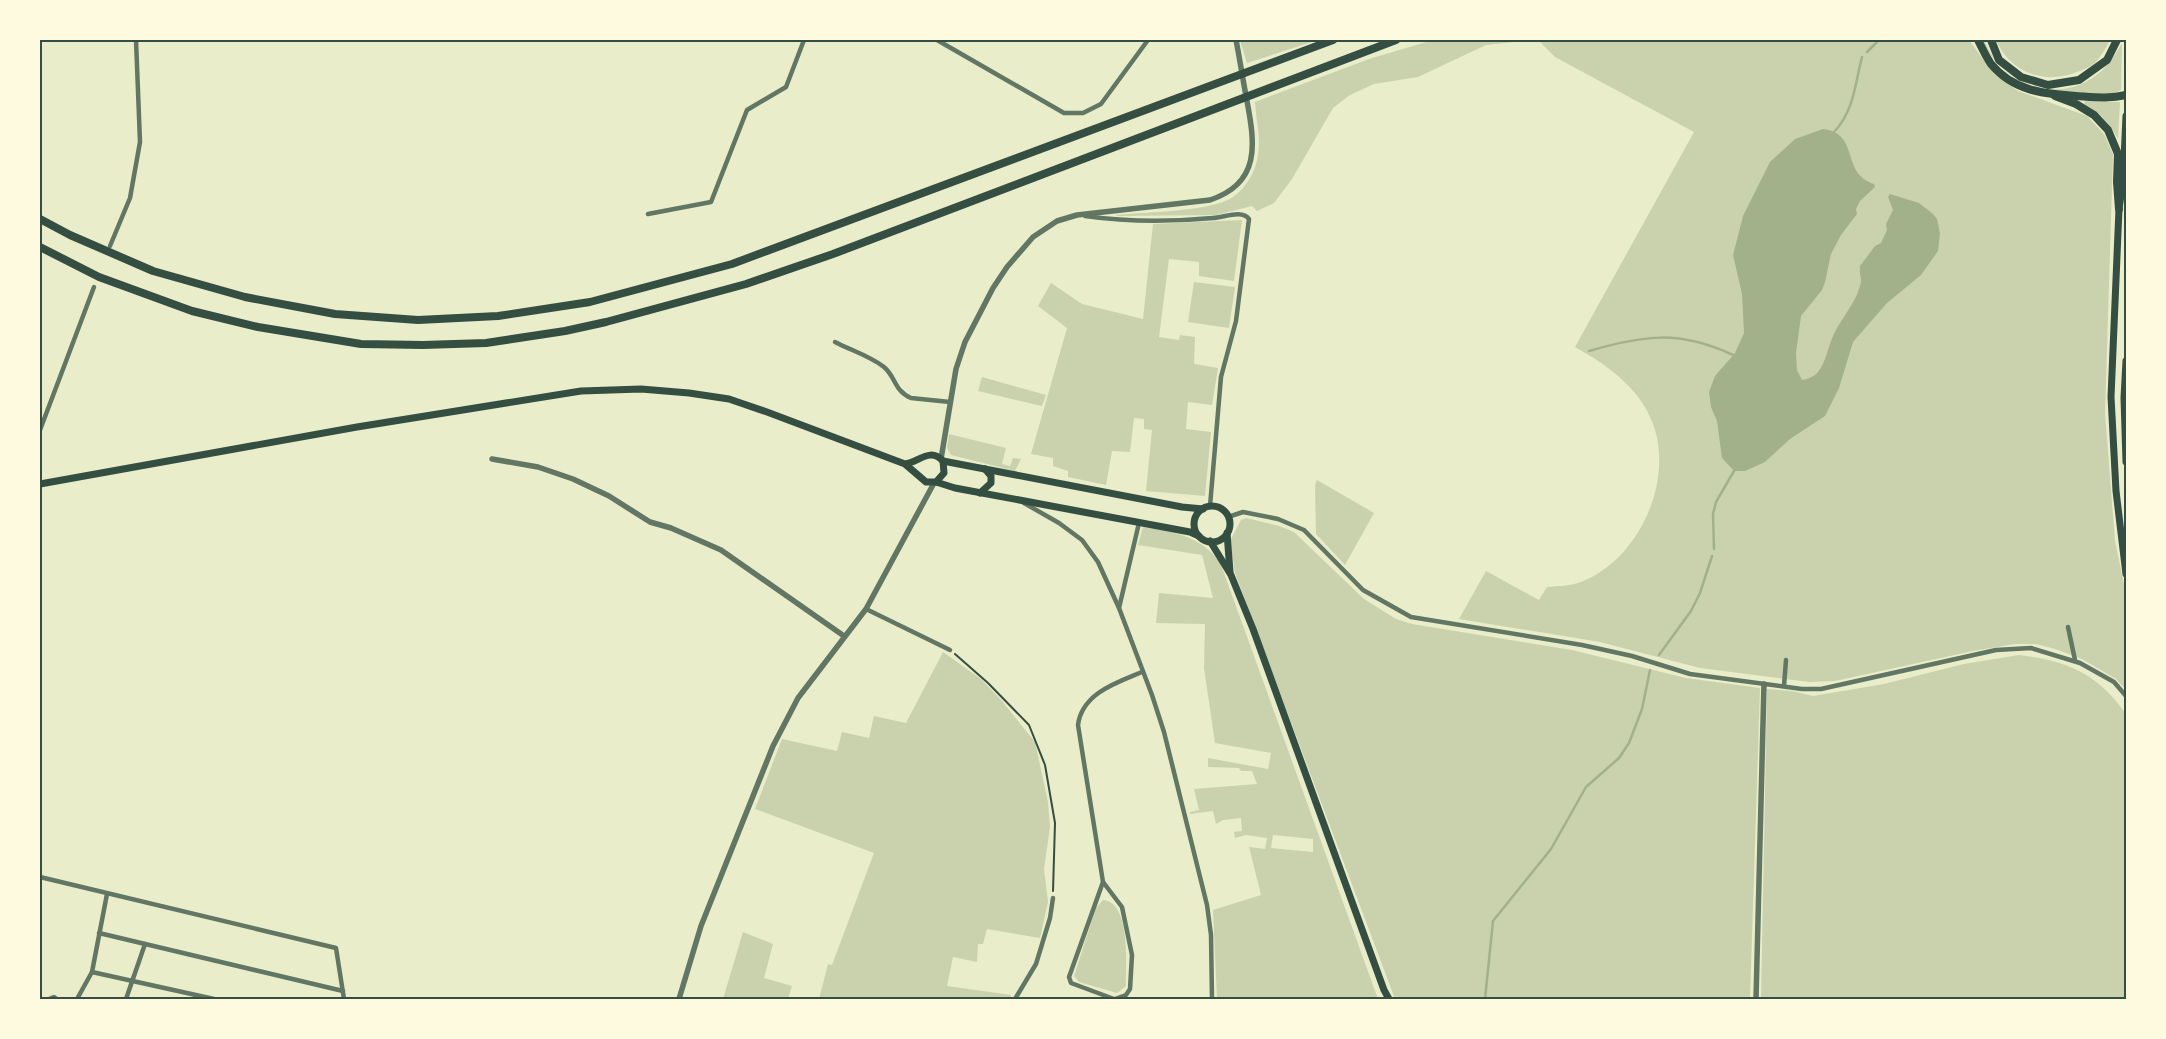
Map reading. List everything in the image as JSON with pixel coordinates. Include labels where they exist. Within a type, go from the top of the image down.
[{"type":"highway","points":[[40,219],[70,236],[153,271],[245,297],[334,314],[418,320],[498,316],[590,302],[732,264],[1333,40]]},
{"type":"highway","points":[[40,247],[99,278],[192,310],[258,327],[361,344],[486,343],[606,322],[746,284],[833,254],[1396,40]]},
{"type":"highway","points":[[1978,40],[1991,63],[2004,76],[2037,92],[2053,95],[2111,98],[2126,95]]},
{"type":"highway","points":[[1990,40],[1999,60],[2021,77],[2048,85],[2079,80],[2107,60],[2117,40]]},
{"type":"highway","points":[[2053,95],[2076,104],[2094,115],[2108,130],[2118,154],[2116,182],[2119,208]]},
{"type":"main road","points":[[2126,116],[2123,182],[2119,208],[2111,397],[2116,491],[2126,574]]},
{"type":"main road","points":[[2126,361],[2124,398],[2126,462]]},
{"type":"main road","points":[[40,484],[357,427],[581,391],[641,389],[729,399],[905,464],[926,482],[935,482],[980,493],[1190,532],[1210,541],[1220,540],[1227,533]]},
{"type":"main road","points":[[905,464],[919,460],[926,455],[934,455],[942,460],[953,463],[1182,507],[1220,508],[1228,516],[1229,522],[1227,533],[1231,575]]},
{"type":"main road","points":[[918,475],[916,467],[919,460]]},
{"type":"main road","points":[[935,482],[944,473],[942,460]]},
{"type":"main road","points":[[980,493],[991,483],[991,476],[984,468]]},
{"type":"main road","points":[[1198,536],[1194,521],[1206,507]]},
{"type":"main road","points":[[1210,541],[1231,575],[1256,638],[1384,990],[1389,999]]},
{"type":"main road","points":[[1384,990],[1384,999]]},
{"type":"street","points":[[110,246],[130,198],[140,142],[136,40]]},
{"type":"street","points":[[648,214],[710,202],[747,110],[786,87],[804,40]]},
{"type":"street","points":[[937,40],[1064,113],[1083,113],[1101,104],[1148,40]]},
{"type":"street","points":[[942,460],[942,448],[956,369],[965,342],[1002,274],[1039,232],[1057,221],[1077,215],[1201,201],[1224,194],[1237,184],[1251,163],[1253,143],[1236,40]]},
{"type":"street","points":[[1077,215],[1131,222],[1214,218],[1241,214],[1249,218],[1236,321],[1221,377],[1206,507]]},
{"type":"street","points":[[40,430],[94,287]]},
{"type":"street","points":[[835,342],[884,367],[898,390],[906,396],[950,402]]},
{"type":"street","points":[[934,455],[942,448]]},
{"type":"street","points":[[942,448],[946,457],[953,463]]},
{"type":"street","points":[[492,459],[538,467],[574,479],[609,496],[650,522],[671,528],[721,550],[844,636]]},
{"type":"street","points":[[926,482],[928,494]]},
{"type":"street","points":[[679,999],[701,926],[773,746],[798,698],[866,609],[935,482]]},
{"type":"street","points":[[1020,500],[1059,523],[1082,540],[1098,562],[1119,608],[1164,732],[1207,905],[1211,936],[1212,999]]},
{"type":"street","points":[[1228,516],[1243,512],[1278,519],[1304,530],[1363,590],[1411,617],[1582,645],[1632,656],[1690,674],[1764,684],[1822,689],[1996,650],[2031,648],[2075,660],[2114,682],[2126,696]]},
{"type":"street","points":[[1119,608],[1139,523]]},
{"type":"street","points":[[866,609],[950,650]]},
{"type":"street","points":[[2068,626],[2075,660]]},
{"type":"street","points":[[1784,686],[1786,660]]},
{"type":"street","points":[[1103,882],[1122,907],[1131,950],[1130,989],[1126,995],[1115,999],[1077,986],[1072,983],[1069,977],[1103,882],[1079,722],[1084,710],[1102,690],[1142,672]]},
{"type":"street","points":[[1756,999],[1764,684]]},
{"type":"street","points":[[40,877],[336,948],[344,999]]},
{"type":"street","points":[[77,999],[92,972],[107,894]]},
{"type":"street","points":[[1015,999],[1036,964],[1050,918],[1053,898]]},
{"type":"street","points":[[99,933],[343,991]]},
{"type":"street","points":[[126,999],[145,944]]},
{"type":"street","points":[[92,972],[214,999]]},
{"type":"street","points":[[49,999],[54,997],[56,999]]},
{"type":"path","points":[[950,650],[988,683],[1029,725],[1045,765],[1055,823],[1052,862],[1053,898]]},
{"type":"shaded area","points":[[1240,40],[1318,40],[1247,63]]},
{"type":"shaded area","points":[[1433,40],[1534,40],[1486,45],[1418,77],[1374,84],[1350,95],[1333,108],[1292,179],[1274,203],[1257,211],[1252,206],[1216,215],[1116,215],[1209,206],[1233,197],[1246,184],[1253,173],[1257,161],[1259,142],[1255,102],[1369,59]]},
{"type":"shaded area","points":[[1538,40],[1969,40],[1994,74],[2018,91],[2087,116],[2104,134],[2113,154],[2105,413],[2115,541],[2126,594],[2126,690],[2116,679],[2082,659],[2036,644],[2015,644],[1973,651],[1835,681],[1809,682],[1700,668],[1600,642],[1459,619],[1486,571],[1539,600],[1547,587],[1581,582],[1601,572],[1633,540],[1645,520],[1654,498],[1658,475],[1659,452],[1655,430],[1643,403],[1624,381],[1612,371],[1575,347],[1694,132],[1555,57]]},
{"type":"shaded area","points":[[1981,40],[1984,40],[1996,62],[1991,56]]},
{"type":"shaded area","points":[[1996,40],[2110,40],[2095,63],[2065,76],[2053,77],[2041,76],[2019,68],[2010,61]]},
{"type":"shaded area","points":[[2122,44],[2121,90],[2108,95],[2042,88],[2069,88],[2092,78],[2109,63]]},
{"type":"shaded area","points":[[2085,101],[2120,102],[2118,139],[2104,119],[2084,104]]},
{"type":"shaded area","points":[[1823,129],[1835,132],[1842,138],[1857,171],[1864,179],[1874,184],[1875,187],[1860,201],[1856,209],[1857,214],[1841,235],[1831,254],[1822,290],[1801,316],[1796,353],[1797,370],[1802,380],[1815,375],[1821,368],[1836,329],[1856,296],[1861,281],[1860,266],[1875,246],[1881,243],[1887,230],[1886,224],[1893,210],[1888,197],[1890,194],[1919,203],[1933,214],[1937,219],[1940,233],[1938,251],[1921,275],[1887,303],[1853,342],[1839,388],[1825,416],[1790,439],[1765,462],[1745,471],[1734,471],[1722,458],[1717,421],[1711,407],[1709,392],[1715,376],[1735,353],[1744,333],[1742,294],[1733,255],[1743,216],[1770,162],[1795,139]]},
{"type":"shaded area","points":[[1242,220],[1234,281],[1199,276],[1199,262],[1169,259],[1159,337],[1179,340],[1180,335],[1195,337],[1194,364],[1218,368],[1212,405],[1188,402],[1186,429],[1211,432],[1205,496],[1146,491],[1152,430],[1144,429],[1144,419],[1134,418],[1130,452],[1112,451],[1106,485],[1068,477],[1068,471],[1053,466],[1053,458],[1031,454],[1067,328],[1038,306],[1051,283],[1082,304],[1143,319],[1153,224]]},
{"type":"shaded area","points":[[1194,282],[1235,287],[1229,328],[1188,322]]},
{"type":"shaded area","points":[[982,377],[1046,395],[1042,406],[978,391]]},
{"type":"shaded area","points":[[949,434],[1006,448],[1002,464],[1010,466],[1013,458],[1021,459],[1015,471],[951,455],[947,448]]},
{"type":"shaded area","points":[[1317,480],[1374,513],[1345,565],[1316,534],[1315,485]]},
{"type":"shaded area","points":[[1246,518],[1279,526],[1294,532],[1364,599],[1396,619],[1412,624],[1572,650],[1686,678],[1760,688],[1750,999],[1395,999],[1235,573],[1230,541],[1241,520]]},
{"type":"shaded area","points":[[1143,527],[1175,533],[1195,540],[1220,562],[1378,999],[1217,999],[1213,910],[1261,895],[1249,847],[1265,849],[1267,838],[1246,835],[1235,838],[1234,832],[1242,831],[1241,818],[1223,820],[1216,824],[1213,811],[1190,814],[1190,812],[1199,810],[1194,789],[1257,784],[1252,771],[1241,771],[1239,768],[1208,767],[1208,758],[1268,769],[1271,753],[1215,743],[1204,668],[1205,624],[1156,623],[1159,593],[1213,598],[1202,555],[1138,545]],"holes":[[[1273,835],[1313,839],[1313,852],[1271,848]]]},
{"type":"shaded area","points":[[943,652],[981,679],[1002,701],[1035,742],[1048,802],[1050,827],[1044,869],[1048,902],[1040,938],[987,929],[983,944],[978,944],[977,962],[953,957],[947,986],[1011,995],[1010,999],[819,999],[828,964],[832,965],[874,853],[755,809],[782,739],[837,751],[842,732],[869,738],[874,716],[906,723]]},
{"type":"shaded area","points":[[2019,655],[2052,661],[2080,671],[2104,688],[2126,714],[2126,999],[1761,999],[1767,689],[1792,691],[1813,696],[1884,684],[1964,664]]},
{"type":"shaded area","points":[[1103,900],[1112,903],[1118,911],[1123,923],[1125,936],[1126,986],[1117,993],[1079,982],[1074,976],[1096,908]]},
{"type":"shaded area","points":[[743,932],[773,944],[764,978],[792,986],[788,999],[723,999]]},
{"type":"waterway","points":[[1867,52],[1879,40]]},
{"type":"waterway","points":[[1928,40],[1934,40]]},
{"type":"waterway","points":[[1834,132],[1841,124],[1850,106],[1862,57]]},
{"type":"waterway","points":[[1589,351],[1627,341],[1661,338],[1695,342],[1733,355]]},
{"type":"waterway","points":[[1714,549],[1713,514],[1716,502],[1734,471]]},
{"type":"waterway","points":[[1659,655],[1691,611],[1700,593],[1712,556]]},
{"type":"waterway","points":[[1485,999],[1493,921],[1551,849],[1586,787],[1619,758],[1629,743],[1642,709],[1650,670]]}]
